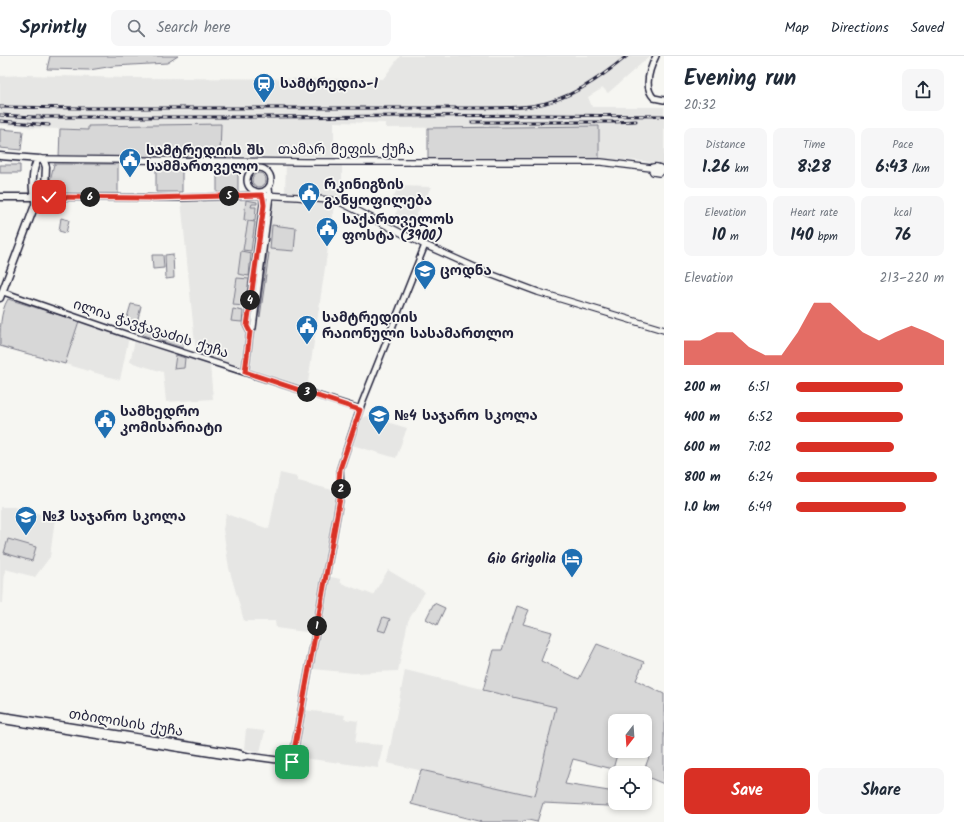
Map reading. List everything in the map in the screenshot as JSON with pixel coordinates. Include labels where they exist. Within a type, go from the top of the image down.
[{"type":"main road","points":[[0,156],[44,161],[46,167],[45,187],[33,200],[35,207]]},
{"type":"main road","points":[[35,207],[35,197],[33,192],[35,166],[37,161],[40,160]]},
{"type":"main road","name":"თამარ მეფის ქუჩა","points":[[40,160],[601,162],[651,168],[656,167],[662,171]]},
{"type":"main road","points":[[0,197],[173,198],[262,195],[298,197],[338,202],[425,245],[511,282],[601,312],[664,330]]},
{"type":"main road","points":[[1,295],[35,207],[40,201],[49,197]]},
{"type":"street","points":[[656,56],[651,66],[649,90],[654,98],[664,100]]},
{"type":"street","points":[[250,332],[247,326],[264,205],[262,195],[250,188],[247,182],[248,176],[255,161]]},
{"type":"street","points":[[245,372],[250,332],[253,328],[270,196],[269,188],[272,179],[263,161]]},
{"type":"street","points":[[251,171],[257,168],[266,169]]},
{"type":"street","points":[[255,191],[261,192],[269,188]]},
{"type":"street","points":[[360,410],[425,245]]},
{"type":"street","name":"ილია ჭავჭავაძის ქუჩა","points":[[1,295],[360,410]]},
{"type":"street","name":"თბილისის ქუჩა","points":[[0,715],[292,762],[342,488],[339,480],[340,469],[360,410]]},
{"type":"street","name":"თბილისის ქუჩა","points":[[0,720],[239,758],[248,756]]},
{"type":"shaded area","points":[[50,56],[178,56],[167,63],[114,66],[89,70],[47,69]]},
{"type":"shaded area","points":[[400,56],[650,56],[608,93],[603,88],[588,97],[592,107],[664,107],[664,165],[642,161],[599,159],[598,126],[386,128],[386,123],[334,122],[334,157],[220,156],[220,125],[88,126],[88,130],[0,125],[0,76],[28,75],[126,78],[383,79]]},
{"type":"shaded area","points":[[221,124],[220,156],[59,158],[60,129],[88,130],[88,126]]},
{"type":"shaded area","points":[[599,126],[599,159],[428,159],[428,128]]},
{"type":"shaded area","points":[[0,129],[23,131],[21,150],[0,148]]},
{"type":"shaded area","points":[[54,164],[118,164],[118,194],[47,193]]},
{"type":"shaded area","points":[[217,164],[238,165],[238,194],[217,193]]},
{"type":"shaded area","points":[[286,164],[342,164],[342,197],[285,192]]},
{"type":"shaded area","points":[[0,165],[20,165],[20,173],[0,173]]},
{"type":"shaded area","points":[[156,167],[182,167],[182,192],[156,192]]},
{"type":"shaded area","points":[[259,173],[264,175],[266,180],[264,185],[259,187],[254,185],[252,180],[254,175]]},
{"type":"shaded area","points":[[399,186],[431,187],[407,233],[390,224],[398,209],[390,203]]},
{"type":"shaded area","points":[[261,198],[241,369],[196,355],[181,199]]},
{"type":"shaded area","points":[[271,199],[332,204],[334,207],[307,389],[249,371]]},
{"type":"shaded area","points":[[246,200],[257,202],[257,204],[252,204],[251,207],[256,207],[255,221],[244,220]]},
{"type":"shaded area","points":[[61,218],[69,220],[66,233],[59,231]]},
{"type":"shaded area","points":[[248,221],[255,222],[251,251],[243,250]]},
{"type":"shaded area","points":[[272,225],[296,228],[294,251],[270,249]]},
{"type":"shaded area","points":[[241,251],[251,253],[249,276],[238,274]]},
{"type":"shaded area","points":[[267,253],[269,253],[260,317],[259,316]]},
{"type":"shaded area","points":[[173,254],[174,278],[166,279],[165,255]]},
{"type":"shaded area","points":[[152,255],[163,255],[164,268],[153,269]]},
{"type":"shaded area","points":[[237,278],[249,279],[245,306],[233,305]]},
{"type":"shaded area","points":[[8,299],[79,321],[65,364],[0,346],[2,315]]},
{"type":"shaded area","points":[[131,304],[141,306],[137,323],[126,321]]},
{"type":"shaded area","points":[[233,309],[243,311],[242,322],[231,321]]},
{"type":"shaded area","points":[[79,321],[129,337],[120,380],[65,364]]},
{"type":"shaded area","points":[[146,327],[180,337],[182,333],[183,348],[143,335]]},
{"type":"shaded area","points":[[135,340],[210,364],[213,399],[166,402],[163,372],[130,362]]},
{"type":"shaded area","points":[[176,355],[185,358],[184,368],[174,369]]},
{"type":"shaded area","name":"№4 საჯარო სკოლა","points":[[367,416],[407,428],[396,458],[352,445],[361,419]]},
{"type":"shaded area","points":[[280,473],[297,477],[298,481],[340,492],[323,586],[312,633],[276,628],[275,621],[244,621],[229,568],[223,529],[226,514],[269,529]]},
{"type":"shaded area","name":"№3 საჯარო სკოლა","points":[[0,507],[14,507],[55,518],[50,557],[35,577],[5,569],[3,603],[0,603]]},
{"type":"shaded area","points":[[8,539],[36,547],[32,561],[4,553]]},
{"type":"shaded area","points":[[388,570],[425,592],[408,621],[398,671],[354,673],[313,669],[327,576],[340,579],[341,583],[373,595]]},
{"type":"shaded area","points":[[434,603],[445,608],[437,625],[426,619]]},
{"type":"shaded area","points":[[517,606],[529,610],[523,624],[552,632],[541,661],[579,679],[597,644],[644,662],[636,680],[664,694],[664,784],[652,779],[652,766],[646,766],[649,758],[652,758],[652,714],[608,714],[608,758],[616,758],[614,766],[608,766],[608,768],[573,759],[565,784],[608,791],[608,806],[543,803],[537,822],[528,820],[520,822],[482,822],[411,804],[421,770],[535,796],[556,707],[483,690],[494,650],[502,650]]},
{"type":"shaded area","points":[[383,617],[390,619],[385,632],[378,630]]},
{"type":"shaded area","points":[[405,670],[556,707],[535,796],[387,763]]},
{"type":"shaded area","points":[[304,710],[345,715],[344,719],[358,721],[355,743],[383,745],[378,768],[296,757]]},
{"type":"shaded area","points":[[246,729],[265,731],[260,752],[244,749]]},
{"type":"railway","points":[[0,107],[520,107],[545,103],[570,94],[594,81],[627,56]]},
{"type":"railway","points":[[0,115],[33,117],[664,116]]},
{"type":"railway","points":[[0,121],[49,125]]},
{"type":"railway","points":[[472,122],[636,121]]},
{"type":"place","name":"სამტრედია-1","points":[[264,104]]},
{"type":"place","name":"სამტრედიის შს სამმართველო","points":[[130,178]]},
{"type":"place","name":"რკინიგზის განყოფილება","points":[[309,212]]},
{"type":"place","name":"საქართველოს ფოსტა (3900)","points":[[327,248]]},
{"type":"place","name":"ცოდნა","points":[[425,290]]},
{"type":"place","name":"სამტრედიის რაიონული სასამართლო","points":[[307,346]]},
{"type":"place","name":"№4 საჯარო სკოლა","points":[[379,436]]},
{"type":"place","name":"სამხედრო კომისარიატი","points":[[105,440]]},
{"type":"place","name":"№3 საჯარო სკოლა","points":[[26,536]]},
{"type":"place","name":"Gio Grigolia","points":[[572,578]]},
{"type":"route","points":[[49,197],[180,198],[262,195],[264,205],[247,326],[250,332],[245,372],[360,410],[340,469],[339,480],[342,488],[292,762]]}]
